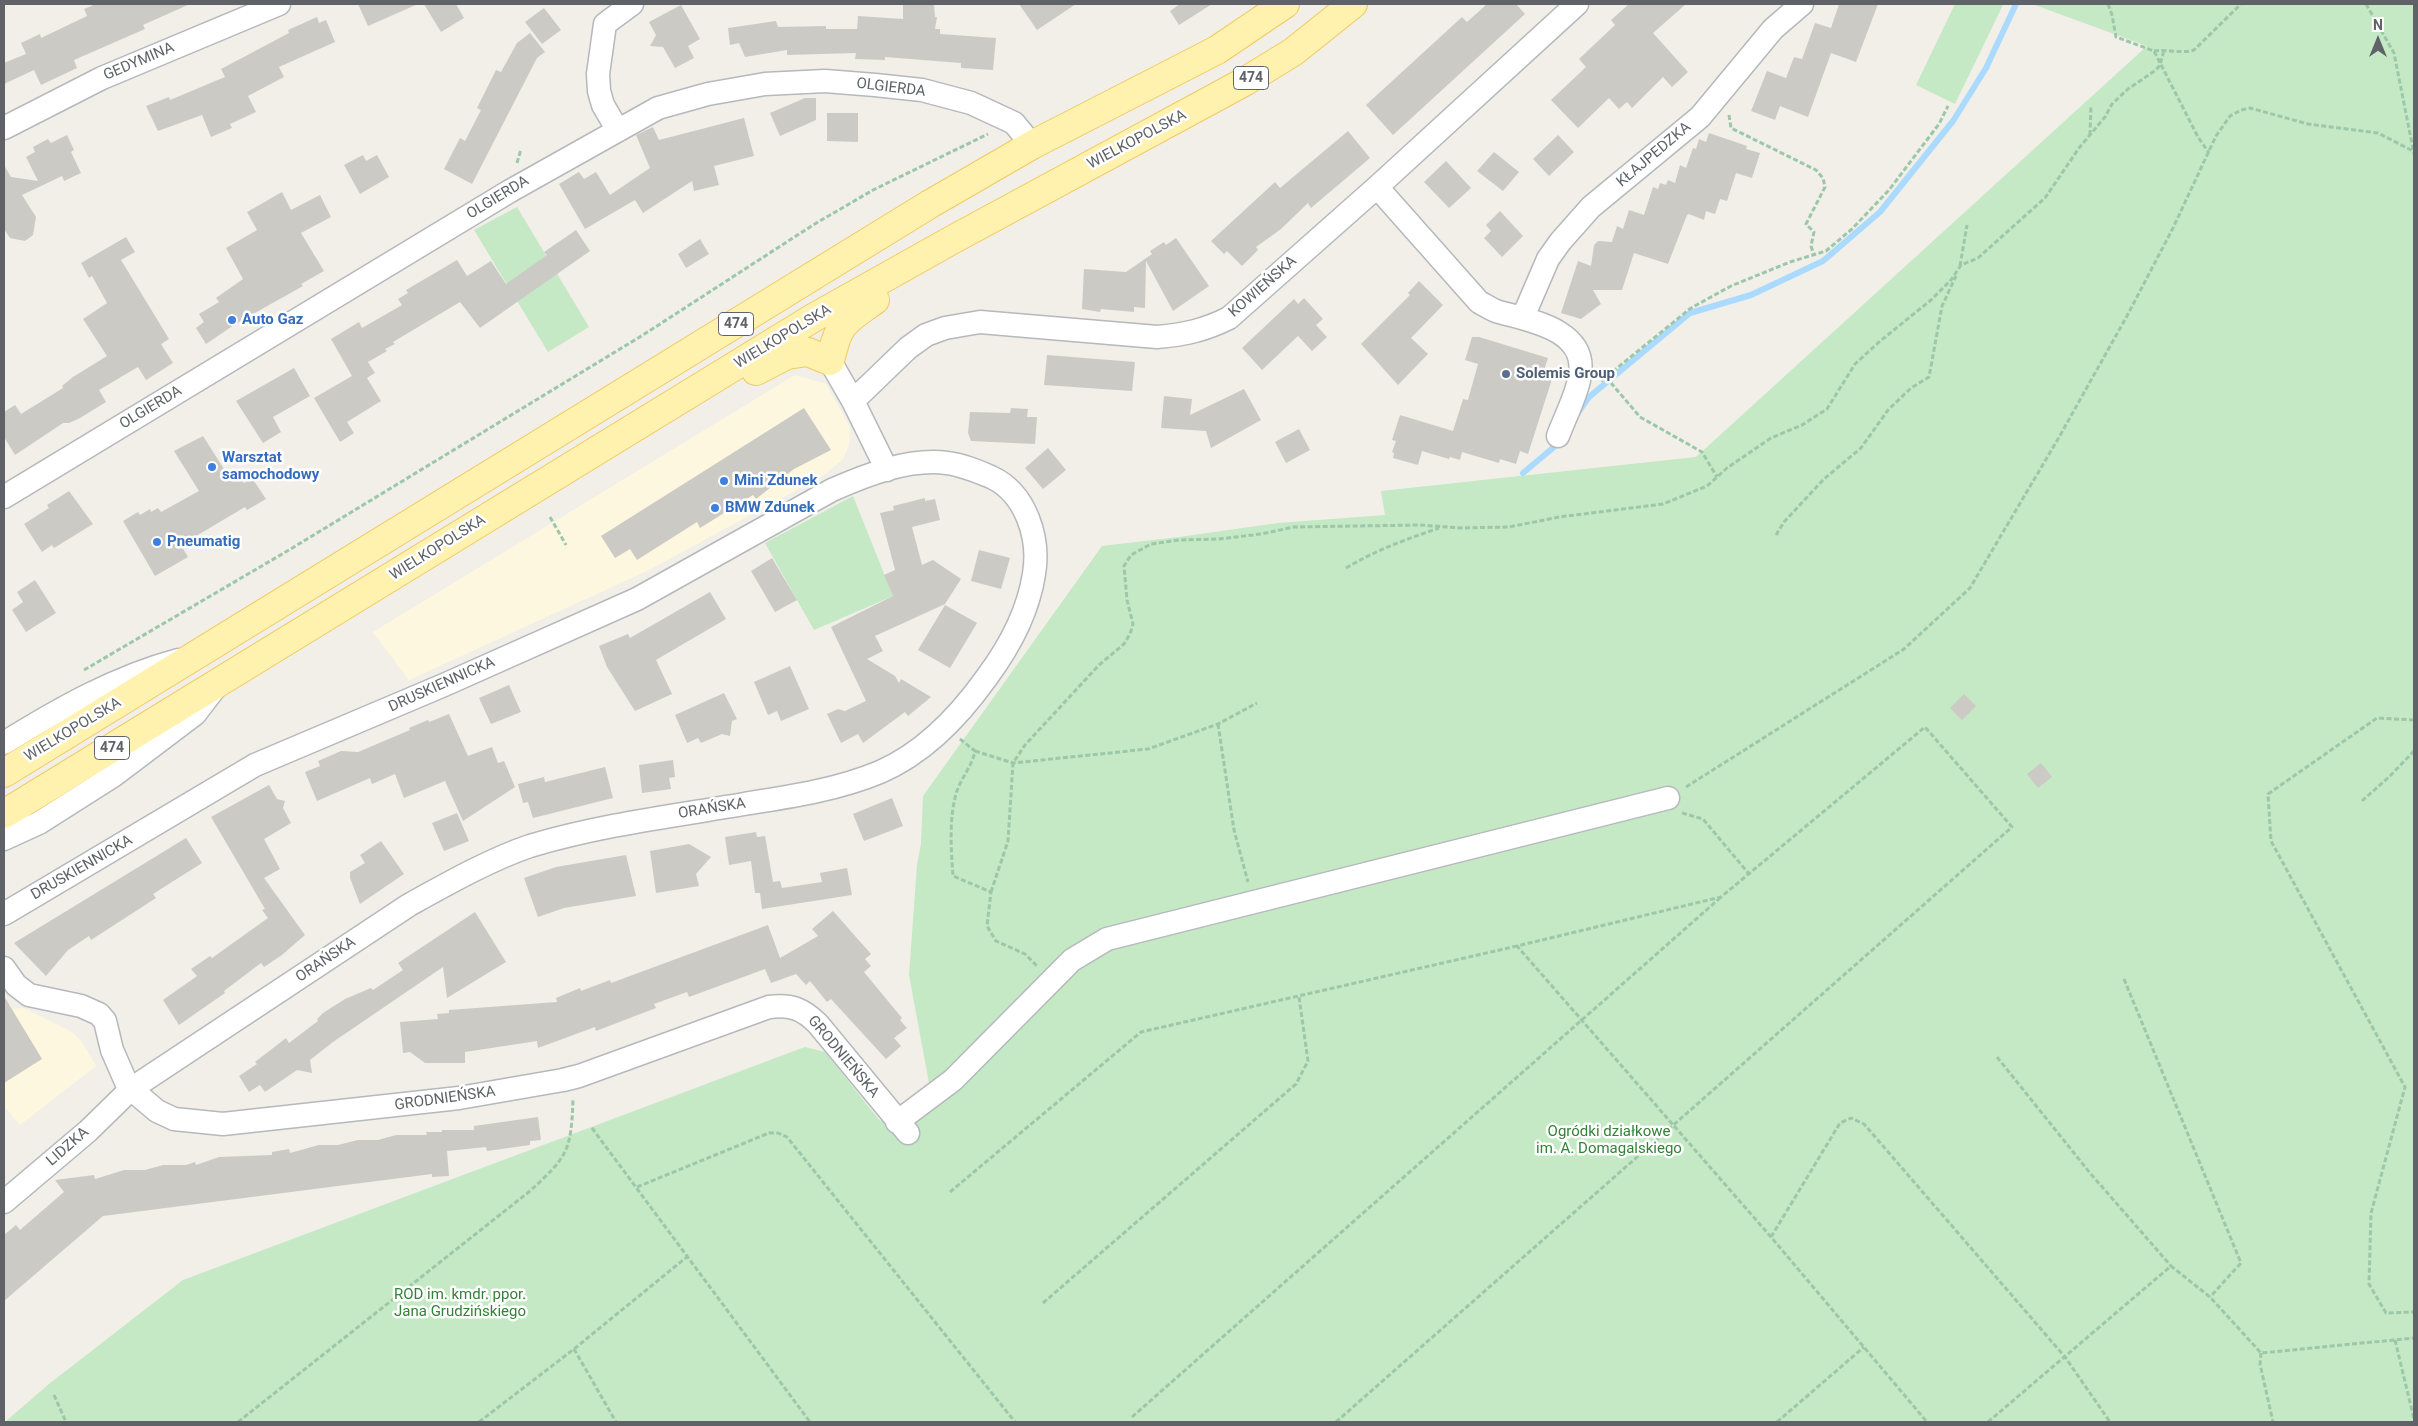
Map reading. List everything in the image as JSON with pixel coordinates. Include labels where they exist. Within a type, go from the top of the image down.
[{"type":"main road","name":"WIELKOPOLSKA","points":[[4,773],[880,235],[1032,144],[1217,50],[1285,4]]},
{"type":"main road","name":"WIELKOPOLSKA","points":[[4,814],[813,318],[952,240],[1244,82],[1292,52],[1353,4]]},
{"type":"main road","points":[[654,415],[735,381],[788,355],[808,352],[830,361],[837,333],[846,321],[905,278],[952,240]]},
{"type":"street","name":"GEDYMINA","points":[[4,128],[102,78],[279,4]]},
{"type":"street","points":[[617,129],[603,105],[598,74],[605,24],[632,4]]},
{"type":"street","name":"KOWIEŃSKA","points":[[853,401],[908,348],[926,335],[945,328],[980,322],[1157,337],[1183,336],[1206,329],[1229,318],[1378,188],[1577,4]]},
{"type":"street","name":"KŁAJPEDZKA","points":[[1523,318],[1548,259],[1560,242],[1592,207],[1700,117],[1772,29],[1802,4]]},
{"type":"street","name":"OLGIERDA","points":[[4,497],[510,191],[617,129],[658,108],[708,94],[765,84],[825,81],[922,90],[972,103],[1014,123],[1032,144]]},
{"type":"street","points":[[1378,188],[1479,302],[1497,311],[1523,318],[1559,332],[1573,343],[1582,358],[1580,377],[1558,436]]},
{"type":"street","points":[[830,361],[853,401],[887,470]]},
{"type":"street","name":"ORAŃSKA","points":[[131,1089],[409,905],[457,879],[529,847],[625,823],[784,798],[850,783],[882,771],[945,727],[967,706],[1001,658],[1018,628],[1031,593],[1036,566],[1035,539],[1018,500],[1001,482],[968,467],[946,462],[921,463],[887,470]]},
{"type":"street","name":"DRUSKIENNICKA","points":[[4,914],[255,765],[444,685],[636,600],[832,490],[857,479],[887,470]]},
{"type":"street","name":"WIELKOPOLSKA","points":[[4,743],[74,700],[147,668],[194,656]]},
{"type":"street","name":"WIELKOPOLSKA","points":[[4,839],[39,823],[113,776],[195,714],[219,682]]},
{"type":"street","points":[[1053,980],[1072,960],[1107,939],[1668,798]]},
{"type":"street","name":"GRODNIEŃSKA","points":[[4,968],[16,985],[29,995],[81,1006],[99,1014],[109,1030],[112,1050],[119,1070],[131,1089],[157,1111],[174,1119],[223,1124],[459,1098],[579,1076],[769,1007],[793,1006],[805,1011],[818,1024],[902,1128],[1053,980]]},
{"type":"street","name":"LIDZKA","points":[[4,1202],[88,1130],[131,1089]]},
{"type":"path","points":[[2108,4],[2116,37],[2154,51],[2188,52],[2194,50],[2241,4]]},
{"type":"path","points":[[2366,4],[2394,53],[2414,152]]},
{"type":"path","points":[[1053,980],[1025,954],[996,941],[987,926],[991,892],[1008,841],[1013,763],[1025,745],[1127,639],[1133,624],[1127,600],[1124,566],[1131,555],[1151,544],[1261,534],[1294,526],[1509,526],[1662,504],[1707,486],[1771,438],[1802,425],[1827,409],[1855,364],[1931,300],[1951,280],[1961,265],[1978,258],[2045,198],[2105,117],[2112,104],[2128,89],[2156,70],[2160,65],[2164,50]]},
{"type":"path","points":[[2154,51],[2209,153]]},
{"type":"path","points":[[1720,94],[1729,113],[1731,128],[1816,170],[1823,178],[1825,188],[1806,224],[1814,232],[1811,246],[1814,255]]},
{"type":"path","points":[[2090,136],[2091,105]]},
{"type":"path","points":[[1598,383],[1691,308],[1731,286],[1826,251],[1852,229],[1889,190],[1939,124],[1948,106]]},
{"type":"path","points":[[1668,798],[1904,648],[1970,588],[2058,440],[2127,316],[2198,179],[2216,136],[2230,116],[2240,110],[2250,108],[2308,124],[2378,133],[2414,152]]},
{"type":"path","points":[[76,675],[289,550],[634,340],[822,220],[873,190],[995,131]]},
{"type":"path","points":[[1776,535],[1784,522],[1824,479],[1861,448],[1888,410],[1911,388],[1929,377],[1942,306],[1961,265],[1967,225]]},
{"type":"path","points":[[1606,377],[1640,417],[1702,452],[1717,477]]},
{"type":"path","points":[[550,518],[566,544]]},
{"type":"path","points":[[1346,568],[1400,541],[1442,527]]},
{"type":"path","points":[[945,727],[976,751],[1013,763],[1148,749],[1218,724],[1257,703]]},
{"type":"path","points":[[2414,720],[2377,718],[2268,794],[2271,841],[2405,1087],[2371,1212],[2369,1284],[2386,1313],[2414,1312]]},
{"type":"path","points":[[1218,724],[1234,830],[1256,902]]},
{"type":"path","points":[[1132,1417],[1721,897],[1925,726],[2012,826],[1336,1422]]},
{"type":"path","points":[[976,751],[956,793],[951,850],[953,876],[991,892]]},
{"type":"path","points":[[2362,800],[2414,752]]},
{"type":"path","points":[[1702,819],[1749,874]]},
{"type":"path","points":[[950,1192],[1141,1032],[1299,997],[1721,897]]},
{"type":"path","points":[[1517,946],[1771,1237],[1927,1422]]},
{"type":"path","points":[[2124,979],[2240,1263],[2210,1297]]},
{"type":"path","points":[[1043,1303],[1296,1084],[1308,1060],[1299,997]]},
{"type":"path","points":[[1998,1057],[2090,1173],[2170,1266],[2210,1297],[2261,1353],[2260,1364],[2273,1422]]},
{"type":"path","points":[[238,1422],[530,1191],[556,1167],[567,1150],[572,1136],[574,1096]]},
{"type":"path","points":[[1771,1237],[1840,1123],[1850,1118],[1864,1124],[2064,1357],[2110,1422]]},
{"type":"path","points":[[592,1128],[810,1422]]},
{"type":"path","points":[[637,1187],[769,1133],[778,1133],[787,1137],[1015,1422]]},
{"type":"path","points":[[479,1422],[574,1349],[688,1256]]},
{"type":"path","points":[[1988,1422],[2170,1266]]},
{"type":"path","points":[[2261,1353],[2414,1338]]},
{"type":"path","points":[[2395,1340],[2414,1419]]},
{"type":"path","points":[[1777,1422],[1864,1347]]},
{"type":"path","points":[[574,1349],[616,1422]]},
{"type":"path","points":[[54,1395],[66,1422]]},
{"type":"shaded area","points":[[795,375],[826,384],[850,427],[849,445],[843,459],[824,475],[649,570],[409,680],[373,632]]},
{"type":"shaded area","points":[[4,999],[10,1009],[24,1008],[72,1032],[82,1042],[96,1066],[20,1125],[4,1106]]},
{"type":"green space","points":[[1955,4],[2003,5],[1955,104],[1916,85]]},
{"type":"green space","points":[[2032,4],[2414,4],[2414,1422],[5,1422],[49,1384],[183,1280],[805,1047],[825,1052],[880,1121],[929,1083],[909,975],[917,865],[921,844],[923,796],[1102,546],[1278,523],[1385,515],[1381,491],[1696,457],[2147,46]]},
{"type":"green space","points":[[517,207],[589,327],[548,352],[474,230]]},
{"type":"green space","points":[[853,496],[893,596],[814,630],[765,543]]},
{"type":"building","points":[[96,4],[190,4],[143,25],[145,29],[74,60],[77,68],[41,85],[34,70],[4,84],[4,63],[26,54],[21,43],[40,34],[41,38],[87,16],[84,9]]},
{"type":"building","points":[[358,4],[418,4],[368,26]]},
{"type":"building","points":[[424,4],[456,4],[464,18],[441,32]]},
{"type":"building","points":[[903,4],[934,4],[935,17],[937,17],[935,29],[940,29],[940,34],[996,38],[993,70],[961,68],[961,63],[885,57],[885,60],[855,59],[856,53],[787,55],[787,50],[745,57],[739,43],[730,45],[728,28],[776,21],[778,27],[826,26],[826,29],[857,29],[858,16],[903,19]]},
{"type":"building","points":[[1019,4],[1076,4],[1037,30]]},
{"type":"building","points":[[1180,4],[1212,4],[1179,25],[1170,11]]},
{"type":"building","points":[[1487,4],[1516,4],[1525,14],[1393,135],[1366,105],[1462,17],[1467,22]]},
{"type":"building","points":[[1629,4],[1686,4],[1653,33],[1688,72],[1672,87],[1663,77],[1632,108],[1627,102],[1619,109],[1609,98],[1578,128],[1551,100],[1586,67],[1579,59],[1615,25],[1611,20]]},
{"type":"building","points":[[1839,4],[1878,4],[1856,62],[1831,53],[1808,117],[1780,106],[1775,120],[1751,111],[1767,71],[1786,78],[1794,57],[1802,59],[1815,23],[1831,28]]},
{"type":"building","points":[[681,5],[700,39],[688,46],[694,58],[675,68],[663,47],[650,46],[656,35],[649,22]]},
{"type":"building","points":[[544,8],[561,30],[542,44],[525,22]]},
{"type":"building","points":[[317,17],[319,23],[326,20],[335,42],[279,67],[284,77],[248,96],[256,112],[230,124],[232,128],[211,137],[202,115],[158,131],[146,106],[169,97],[170,100],[225,77],[221,69],[289,33],[288,30]]},
{"type":"building","points":[[530,33],[545,52],[537,58],[472,184],[444,169],[460,138],[465,141],[481,110],[477,108],[496,70],[501,72],[517,43]]},
{"type":"building","points":[[805,98],[816,98],[816,120],[780,136],[770,113]]},
{"type":"building","points":[[827,113],[858,113],[858,142],[827,141]]},
{"type":"building","points":[[744,118],[754,156],[714,166],[719,185],[694,191],[692,181],[643,213],[635,200],[585,229],[559,184],[579,172],[584,179],[596,172],[610,195],[650,168],[636,135],[653,127],[659,140]]},
{"type":"building","points":[[1348,131],[1370,158],[1311,208],[1308,203],[1281,229],[1256,247],[1258,250],[1242,266],[1227,251],[1224,254],[1211,241],[1275,182],[1280,188]]},
{"type":"building","points":[[1709,133],[1747,146],[1746,149],[1760,153],[1752,178],[1736,173],[1727,201],[1720,199],[1715,214],[1706,211],[1704,220],[1689,214],[1687,215],[1668,264],[1634,253],[1622,290],[1593,290],[1601,304],[1581,319],[1561,313],[1578,261],[1591,266],[1594,245],[1598,241],[1612,242],[1617,226],[1623,229],[1629,210],[1644,215],[1653,187],[1658,189],[1660,183],[1666,185],[1668,180],[1675,183],[1680,165],[1686,168],[1693,148],[1696,149],[1699,139],[1706,142]]},
{"type":"building","points":[[67,135],[74,150],[71,152],[81,173],[64,181],[62,176],[22,195],[36,217],[33,235],[25,241],[10,238],[4,229],[4,165],[11,177],[38,181],[26,157],[35,152],[33,147],[48,139],[51,143]]},
{"type":"building","points":[[1558,135],[1574,152],[1549,176],[1533,159]]},
{"type":"building","points":[[1494,152],[1519,172],[1503,191],[1477,171]]},
{"type":"building","points":[[363,155],[366,161],[377,155],[389,177],[360,194],[344,165]]},
{"type":"building","points":[[1446,161],[1471,188],[1449,208],[1424,182]]},
{"type":"building","points":[[282,192],[291,210],[320,195],[331,217],[301,233],[324,271],[301,284],[303,286],[237,323],[206,344],[196,328],[204,322],[199,314],[219,302],[216,298],[243,279],[226,248],[257,230],[247,212]]},
{"type":"building","points":[[1500,211],[1523,236],[1502,257],[1484,238],[1491,231],[1486,225]]},
{"type":"building","points":[[576,230],[590,251],[480,328],[460,302],[393,342],[395,344],[385,349],[387,351],[368,362],[375,373],[367,378],[381,401],[347,422],[354,433],[340,442],[314,398],[352,376],[331,339],[359,322],[362,328],[402,305],[398,299],[408,293],[406,290],[457,260],[467,276],[491,261],[506,284],[547,255],[544,252]]},
{"type":"building","points":[[126,237],[135,252],[121,260],[169,339],[161,344],[173,363],[146,380],[138,367],[99,390],[106,402],[80,418],[69,423],[63,423],[15,455],[4,437],[4,412],[15,405],[21,414],[63,388],[62,386],[73,377],[107,356],[83,319],[107,303],[92,276],[89,278],[81,263]]},
{"type":"building","points":[[1176,238],[1209,286],[1173,311],[1146,261],[1145,308],[1134,307],[1134,312],[1101,309],[1100,312],[1082,309],[1084,269],[1126,272],[1152,254],[1150,251],[1164,242],[1166,245]]},
{"type":"building","points":[[700,239],[709,254],[686,268],[678,254]]},
{"type":"building","points":[[1419,281],[1443,305],[1411,338],[1428,354],[1398,385],[1361,344],[1410,295],[1408,293]]},
{"type":"building","points":[[1304,298],[1323,319],[1316,325],[1327,337],[1312,351],[1298,336],[1262,370],[1242,348],[1294,299],[1298,304]]},
{"type":"building","points":[[1472,337],[1479,337],[1548,358],[1543,373],[1553,376],[1528,454],[1520,451],[1516,464],[1500,459],[1499,463],[1462,452],[1460,460],[1450,457],[1449,459],[1422,451],[1418,465],[1393,458],[1394,453],[1392,452],[1396,441],[1392,440],[1400,415],[1453,431],[1463,399],[1468,400],[1478,364],[1465,360]]},
{"type":"building","points":[[1047,355],[1135,362],[1132,391],[1044,385]]},
{"type":"building","points":[[294,368],[310,396],[273,417],[281,432],[263,443],[236,401]]},
{"type":"building","points":[[1244,389],[1261,420],[1211,448],[1206,431],[1161,428],[1164,396],[1192,399],[1190,415]]},
{"type":"building","points":[[804,408],[831,450],[794,469],[756,499],[753,495],[700,528],[697,522],[637,560],[630,549],[615,558],[601,536]]},
{"type":"building","points":[[1011,408],[1028,409],[1027,417],[1037,417],[1035,444],[971,441],[968,433],[970,412],[1010,413]]},
{"type":"building","points":[[1299,429],[1310,450],[1286,463],[1275,442]]},
{"type":"building","points":[[203,436],[231,480],[239,475],[244,483],[252,478],[266,499],[247,510],[245,507],[181,545],[188,557],[155,576],[123,521],[138,512],[140,515],[150,509],[151,512],[158,508],[161,512],[199,491],[174,451]]},
{"type":"building","points":[[1048,448],[1066,470],[1043,489],[1025,468]]},
{"type":"building","points":[[69,491],[93,524],[54,548],[52,545],[42,552],[24,524],[49,508],[47,505]]},
{"type":"building","points":[[925,498],[925,501],[935,499],[940,520],[912,527],[922,565],[933,560],[961,579],[945,604],[875,636],[883,651],[867,659],[895,676],[899,683],[901,679],[931,697],[908,716],[905,712],[863,743],[858,734],[841,743],[827,714],[838,709],[845,711],[866,701],[831,627],[893,596],[884,575],[895,570],[880,513],[894,510],[893,506]]},
{"type":"building","points":[[979,550],[1010,558],[1001,589],[971,581]]},
{"type":"building","points":[[772,558],[797,600],[775,612],[751,571]]},
{"type":"building","points":[[35,580],[56,613],[26,632],[12,610],[23,602],[17,592]]},
{"type":"building","points":[[710,592],[726,619],[656,660],[672,694],[635,711],[607,667],[599,646],[628,634],[630,638]]},
{"type":"building","points":[[945,605],[977,623],[950,668],[918,650]]},
{"type":"building","points":[[790,666],[809,709],[781,721],[777,711],[768,715],[754,682]]},
{"type":"building","points":[[509,685],[521,712],[491,724],[479,698]]},
{"type":"building","points":[[724,693],[737,719],[732,721],[730,736],[722,734],[701,743],[698,738],[687,743],[675,715]]},
{"type":"building","points":[[1964,694],[1976,706],[1962,720],[1950,708]]},
{"type":"building","points":[[449,714],[468,756],[492,747],[498,763],[504,761],[515,787],[463,821],[445,781],[404,798],[395,774],[372,784],[370,778],[317,801],[305,772],[320,766],[318,761],[341,751],[358,752],[410,730],[409,728],[428,720],[429,722]]},
{"type":"building","points":[[673,760],[675,777],[669,778],[671,789],[642,793],[639,765]]},
{"type":"building","points":[[2041,763],[2052,777],[2038,788],[2027,774]]},
{"type":"building","points":[[605,767],[613,798],[533,818],[528,802],[523,803],[518,784],[544,777],[545,782]]},
{"type":"building","points":[[269,785],[277,799],[285,801],[283,808],[291,823],[264,839],[280,869],[264,878],[305,935],[282,955],[264,967],[261,963],[224,991],[225,993],[179,1025],[163,1000],[197,976],[191,969],[210,956],[212,958],[268,918],[262,910],[265,909],[211,817]]},
{"type":"building","points":[[892,798],[903,826],[864,841],[853,814]]},
{"type":"building","points":[[457,813],[469,841],[444,851],[432,823]]},
{"type":"building","points":[[756,832],[757,837],[765,836],[773,882],[780,881],[782,888],[822,882],[820,873],[847,868],[852,895],[762,909],[760,893],[755,893],[751,861],[729,865],[725,837]]},
{"type":"building","points":[[186,838],[202,863],[153,894],[156,898],[91,940],[89,936],[68,950],[46,976],[14,943]]},
{"type":"building","points":[[381,841],[404,874],[360,904],[350,878],[350,872],[365,863],[360,855]]},
{"type":"building","points":[[689,844],[711,857],[696,874],[699,886],[656,893],[650,851]]},
{"type":"building","points":[[626,855],[636,896],[564,908],[538,917],[524,878],[556,867]]},
{"type":"building","points":[[833,911],[871,954],[865,959],[871,966],[864,972],[902,1018],[900,1020],[907,1028],[894,1038],[901,1046],[886,1059],[831,999],[827,1002],[810,981],[806,985],[796,974],[771,983],[765,969],[689,997],[687,992],[654,1004],[656,1008],[596,1031],[595,1027],[538,1048],[537,1041],[465,1052],[465,1063],[425,1063],[410,1052],[403,1053],[400,1022],[438,1019],[437,1014],[449,1013],[449,1010],[557,1002],[556,998],[580,988],[581,991],[610,980],[611,983],[768,925],[780,958],[818,936],[812,929]]},
{"type":"building","points":[[475,912],[506,962],[447,998],[443,967],[333,1042],[310,1060],[312,1073],[297,1070],[265,1092],[260,1085],[249,1092],[239,1076],[257,1064],[255,1062],[286,1038],[289,1043],[318,1021],[317,1019],[323,1013],[345,999],[371,988],[373,990],[403,970],[398,963]]},
{"type":"building","points":[[4,996],[42,1059],[4,1083]]},
{"type":"building","points":[[538,1117],[541,1140],[530,1141],[530,1145],[487,1151],[486,1147],[447,1151],[449,1176],[432,1177],[432,1174],[103,1216],[4,1301],[4,1235],[16,1225],[20,1230],[64,1192],[55,1180],[94,1175],[95,1179],[124,1170],[145,1170],[163,1165],[186,1165],[195,1162],[196,1165],[219,1157],[272,1155],[272,1152],[289,1149],[290,1153],[319,1145],[338,1145],[358,1140],[378,1140],[396,1135],[427,1135],[426,1132],[442,1132],[442,1130],[474,1130],[474,1126]]},
{"type":"waterway","points":[[1577,414],[1589,397],[1690,313],[1751,295],[1823,261],[1880,212],[1953,121],[1986,68],[2016,4]]},
{"type":"waterway","points":[[1523,473],[1560,442]]},
{"type":"place","name":"Auto Gaz","points":[[232,320]]},
{"type":"place","name":"Solemis Group","points":[[1506,374]]},
{"type":"place","name":"Warsztat samochodowy","points":[[212,467]]},
{"type":"place","name":"Mini Zdunek","points":[[724,481]]},
{"type":"place","name":"BMW Zdunek","points":[[715,508]]},
{"type":"place","name":"Pneumatig","points":[[157,542]]},
{"type":"park label","name":"Ogródki działkowe im. A. Domagalskiego","points":[[1609,1140]]},
{"type":"park label","name":"ROD im. kmdr. ppor. Jana Grudzińskiego","points":[[460,1304]]}]
